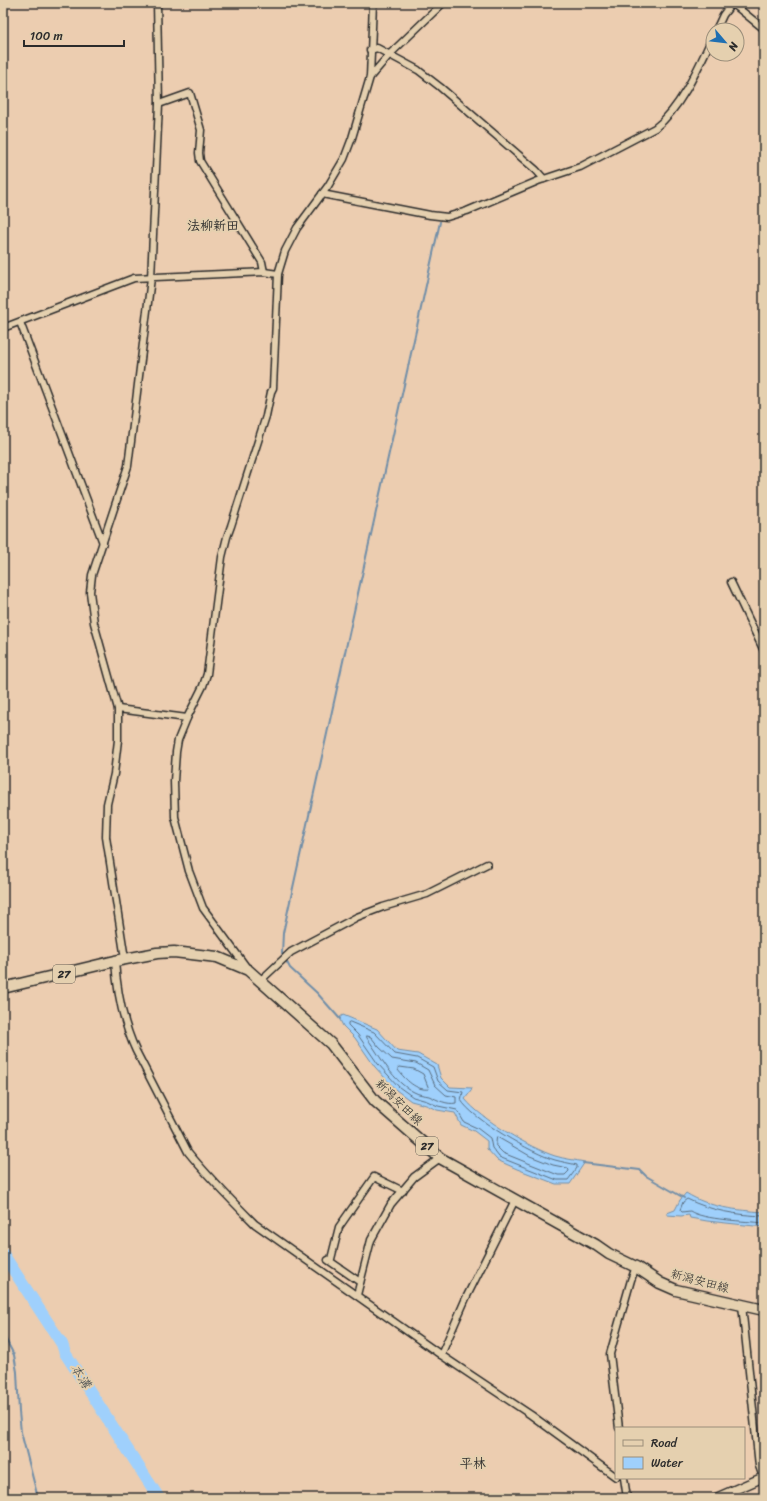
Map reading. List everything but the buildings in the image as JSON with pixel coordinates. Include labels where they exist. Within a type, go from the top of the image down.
[{"type":"main road","name":"新潟安田線","points":[[3,988],[120,960],[157,953],[174,952],[217,957],[248,970],[331,1044],[375,1100],[440,1158],[596,1245],[609,1254],[636,1267],[660,1283],[676,1290],[764,1310]]},
{"type":"street","points":[[157,3],[159,104],[151,278],[128,466],[92,575],[90,592],[94,623],[118,709],[118,740],[114,774],[107,804],[106,837],[120,960],[123,1016],[130,1038],[188,1152],[200,1167],[256,1224],[441,1355],[531,1415],[615,1477]]},
{"type":"street","points":[[248,970],[203,908],[189,871],[175,817],[175,762],[178,740],[207,674],[222,557],[266,416],[270,392],[273,388],[278,274],[285,251],[297,228],[328,186],[344,159],[370,77],[373,3]]},
{"type":"street","points":[[370,77],[390,54],[443,3]]},
{"type":"street","points":[[720,22],[732,3],[764,29]]},
{"type":"street","points":[[370,50],[377,48],[390,54],[418,70],[440,86],[536,170],[544,179]]},
{"type":"street","points":[[322,194],[447,217],[467,210],[544,179],[580,167],[655,128],[672,112],[695,74],[705,53]]},
{"type":"street","points":[[159,104],[190,93],[201,130],[199,153],[200,161],[262,262],[264,272]]},
{"type":"street","points":[[3,328],[134,278],[264,272],[278,274]]},
{"type":"street","points":[[20,322],[102,543]]},
{"type":"street","points":[[731,582],[764,650]]},
{"type":"street","points":[[118,709],[187,718]]},
{"type":"street","points":[[261,980],[292,952],[356,917],[382,907],[427,894],[487,864]]},
{"type":"street","points":[[357,1295],[371,1240],[391,1204],[414,1177],[440,1158]]},
{"type":"street","points":[[360,1282],[328,1260],[331,1259],[339,1227],[374,1177],[403,1191]]},
{"type":"street","points":[[441,1355],[466,1298],[515,1200]]},
{"type":"street","points":[[619,1427],[610,1354],[636,1267]]},
{"type":"street","points":[[716,1498],[763,1477],[759,1466],[742,1305]]},
{"type":"street","points":[[625,1481],[627,1498]]},
{"type":"water","points":[[343,1015],[377,1029],[397,1051],[418,1054],[437,1065],[441,1078],[450,1087],[472,1088],[465,1099],[472,1107],[494,1124],[520,1140],[533,1147],[559,1157],[585,1162],[570,1184],[556,1184],[497,1160],[487,1149],[487,1141],[474,1131],[461,1125],[455,1113],[437,1110],[411,1101],[396,1090],[375,1067],[355,1038],[343,1026],[339,1018]]},
{"type":"water","points":[[686,1193],[714,1205],[733,1209],[764,1212],[764,1227],[707,1221],[690,1218],[689,1215],[667,1215],[667,1213],[675,1210],[680,1200]]},
{"type":"waterway","points":[[340,1019],[317,993],[290,968],[282,953],[283,933],[440,222]]},
{"type":"waterway","points":[[583,1163],[640,1170],[646,1176],[684,1198]]},
{"type":"waterway","name":"本溝","points":[[3,1254],[62,1344],[65,1353],[159,1498]]},
{"type":"waterway","points":[[3,1334],[14,1355],[17,1372],[21,1432],[38,1498]]},
{"type":"district","name":"法柳新田","points":[[213,225]]},
{"type":"district","name":"平林","points":[[473,1463]]}]
